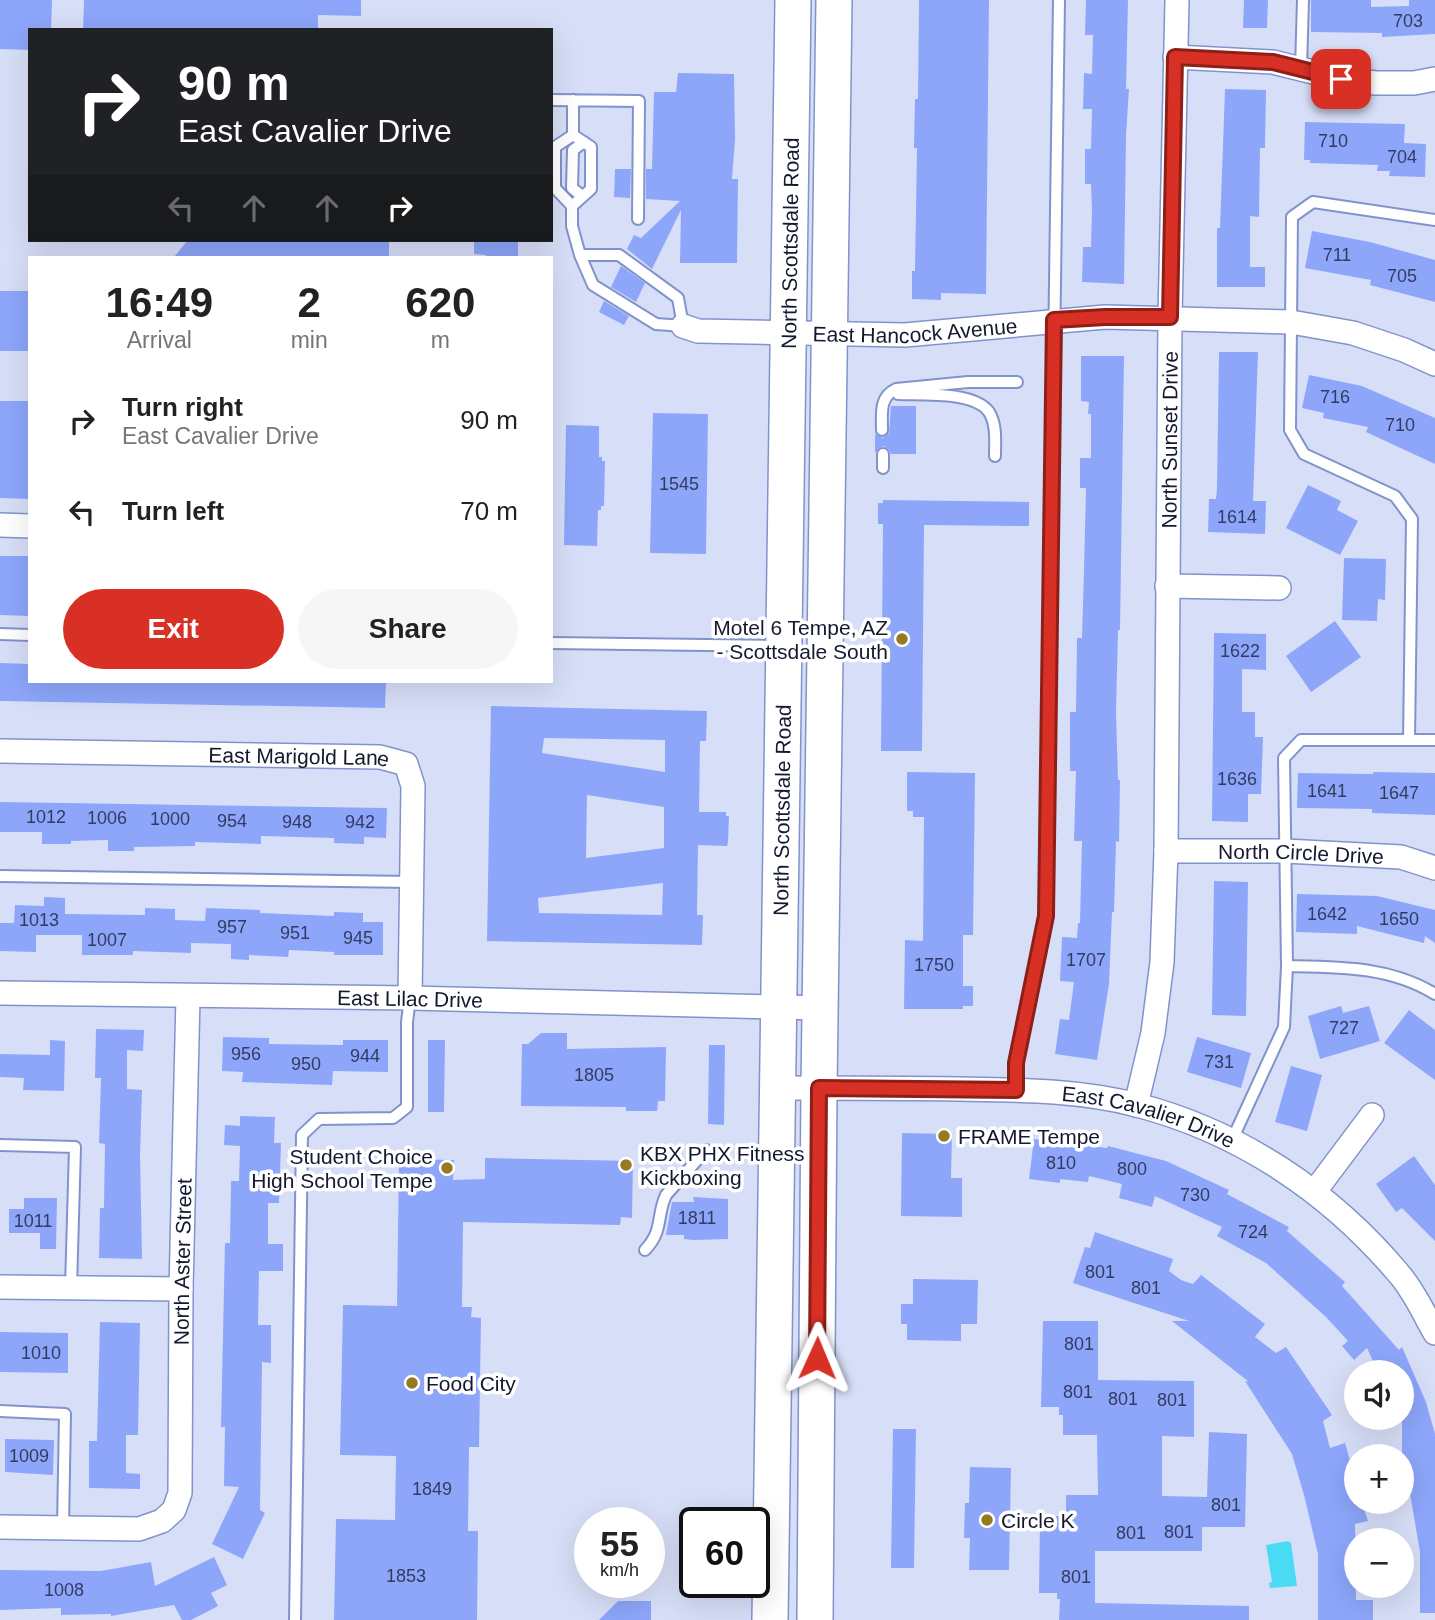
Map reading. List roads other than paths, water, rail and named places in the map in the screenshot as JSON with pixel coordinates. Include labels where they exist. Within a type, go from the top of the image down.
[{"type":"main road","name":"North Scottsdale Road","points":[[793,0],[779,1088],[815,1620]]},
{"type":"main road","name":"North Scottsdale Road","points":[[770,1620],[819,1088],[834,0]]},
{"type":"street","name":"North Sunset Drive","points":[[1136,1105],[1153,1033],[1162,962],[1166,851],[1170,317],[1177,0]]},
{"type":"street","points":[[1175,57],[1273,62],[1341,79],[1377,83],[1414,83],[1435,79]]},
{"type":"street","name":"East Hancock Avenue","points":[[683,326],[698,331],[905,335],[1105,317],[1291,322],[1353,333],[1404,350],[1435,364]]},
{"type":"street","points":[[0,525],[28,526]]},
{"type":"street","points":[[1167,586],[1279,588]]},
{"type":"street","name":"East Marigold Lane","points":[[0,751],[380,757],[406,764],[413,786],[410,998]]},
{"type":"street","name":"North Circle Drive","points":[[1166,851],[1284,851],[1401,857],[1435,867]]},
{"type":"street","name":"East Lilac Drive","points":[[0,993],[410,998],[820,1008]]},
{"type":"street","name":"North Aster Street","points":[[63,1527],[139,1529],[162,1521],[174,1510],[180,1493],[181,1289],[188,996]]},
{"type":"street","name":"East Cavalier Drive","points":[[779,1088],[1051,1091],[1136,1105],[1180,1118],[1232,1140],[1315,1191],[1340,1211],[1401,1276],[1435,1333]]},
{"type":"street","points":[[1315,1191],[1372,1115]]},
{"type":"street","points":[[0,1287],[181,1289]]},
{"type":"street","points":[[0,1527],[63,1527]]},
{"type":"lane","points":[[1016,1090],[1016,1063],[1046,916],[1059,0]]},
{"type":"lane","points":[[1301,69],[1303,0]]},
{"type":"lane","points":[[553,100],[639,101],[638,219]]},
{"type":"lane","points":[[573,100],[573,135]]},
{"type":"lane","points":[[572,206],[591,189],[591,147],[573,135]]},
{"type":"lane","points":[[573,135],[555,147],[555,188],[572,206],[572,226],[580,255],[593,285],[656,324],[683,326],[678,298],[618,256],[580,255]]},
{"type":"lane","points":[[582,197],[572,188],[573,150],[584,142]]},
{"type":"lane","points":[[1409,740],[1412,519],[1395,496],[1304,454],[1290,430],[1292,216],[1313,202],[1435,219]]},
{"type":"lane","points":[[882,430],[883,399],[895,389],[968,382],[1017,382]]},
{"type":"lane","points":[[887,393],[958,397],[981,405],[989,413],[993,423],[995,456]]},
{"type":"lane","points":[[883,454],[883,468]]},
{"type":"lane","points":[[0,634],[28,635]]},
{"type":"lane","points":[[553,643],[783,646]]},
{"type":"lane","points":[[1232,1140],[1284,1027],[1287,966],[1283,758],[1301,740],[1435,740]]},
{"type":"lane","points":[[0,876],[412,882]]},
{"type":"lane","points":[[1287,966],[1356,968],[1415,981],[1435,994]]},
{"type":"lane","points":[[295,1620],[302,1135],[319,1119],[393,1118],[407,1107],[407,1022],[410,998]]},
{"type":"lane","points":[[0,1145],[75,1147],[71,1288]]},
{"type":"lane","points":[[645,1250],[657,1235],[666,1195],[706,1150]]},
{"type":"lane","points":[[0,1412],[65,1414],[63,1527]]},
{"type":"water","points":[[1288,1541],[1291,1543],[1297,1586],[1270,1588],[1269,1583],[1272,1582],[1266,1545]]},
{"type":"place","name":"Motel 6 Tempe, AZ - Scottsdale South","points":[[902,639]]},
{"type":"place","name":"FRAME Tempe","points":[[944,1136]]},
{"type":"place","name":"KBX PHX Fitness Kickboxing","points":[[626,1165]]},
{"type":"place","name":"Student Choice High School Tempe","points":[[447,1168]]},
{"type":"place","name":"Food City","points":[[412,1383]]},
{"type":"place","name":"Circle K","points":[[987,1520]]}]
